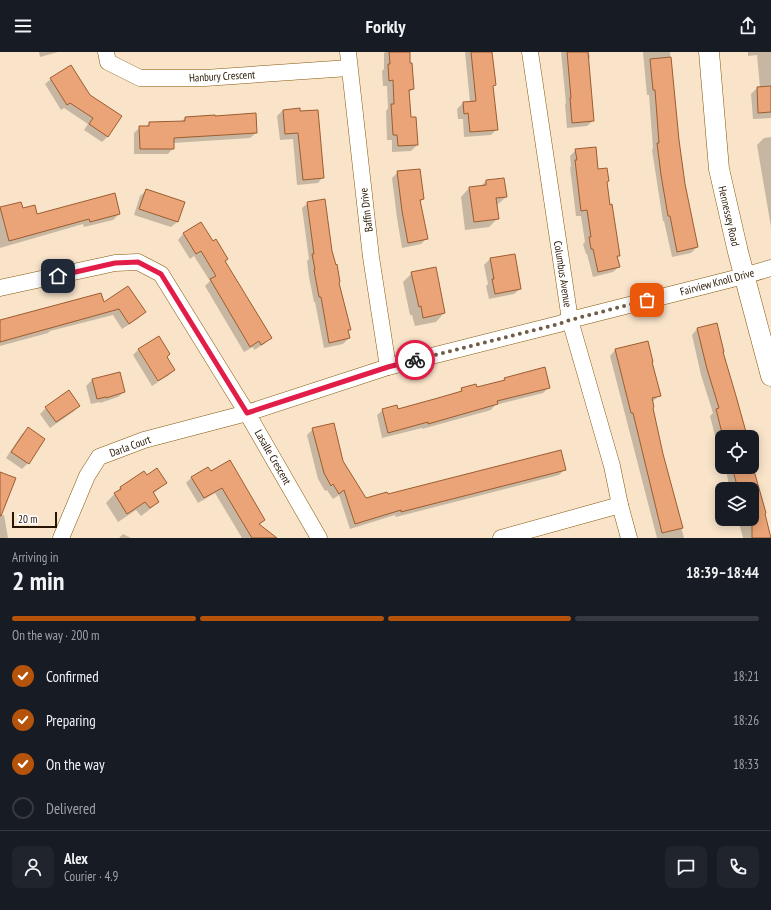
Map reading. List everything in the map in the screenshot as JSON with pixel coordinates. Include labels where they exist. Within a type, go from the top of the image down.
[{"type":"street","name":"Hanbury Crescent","points":[[106,52],[108,62],[140,78],[205,78],[348,60]]},
{"type":"street","name":"Columbus Avenue","points":[[530,52],[570,320],[612,466],[620,505],[630,538]]},
{"type":"street","name":"Hennessey Road","points":[[709,52],[719,169],[744,275],[771,376]]},
{"type":"street","name":"Baffin Drive","points":[[348,60],[371,256],[388,367]]},
{"type":"street","name":"Lasalle Crescent","points":[[0,288],[115,263],[138,262],[161,274],[247,413],[319,538]]},
{"type":"street","name":"Fairview Knoll Drive","points":[[247,413],[388,367],[771,268]]},
{"type":"street","name":"Darla Court","points":[[61,538],[87,476],[99,457],[144,440],[247,413]]},
{"type":"street","points":[[501,538],[620,505]]},
{"type":"building","points":[[389,52],[410,52],[414,89],[409,90],[411,117],[416,117],[418,145],[398,146],[397,135],[393,135],[391,104],[394,104],[393,80],[389,81]]},
{"type":"building","points":[[471,52],[492,52],[496,85],[493,86],[498,130],[470,132],[468,113],[464,114],[463,102],[476,101]]},
{"type":"building","points":[[567,52],[588,52],[594,121],[572,123]]},
{"type":"building","points":[[671,57],[685,184],[698,247],[677,252],[670,216],[668,216],[661,175],[657,143],[659,143],[655,90],[653,90],[650,59]]},
{"type":"building","points":[[71,65],[90,95],[122,116],[108,137],[89,124],[93,118],[70,103],[67,105],[50,78]]},
{"type":"building","points":[[771,86],[771,112],[758,113],[757,87]]},
{"type":"building","points":[[300,108],[300,111],[318,110],[324,178],[303,180],[298,133],[285,134],[283,110]]},
{"type":"building","points":[[256,113],[257,133],[174,138],[174,149],[140,149],[139,126],[149,126],[149,122],[185,121],[185,117]]},
{"type":"building","points":[[596,147],[598,169],[607,168],[610,205],[612,204],[620,256],[617,256],[620,267],[598,272],[593,249],[591,249],[589,237],[591,237],[587,210],[581,211],[575,160],[577,160],[575,149]]},
{"type":"building","points":[[420,169],[424,199],[420,200],[428,239],[408,243],[397,171]]},
{"type":"building","points":[[504,178],[507,197],[496,198],[499,219],[474,222],[469,187],[486,185],[486,180]]},
{"type":"building","points":[[146,189],[185,202],[178,222],[139,209]]},
{"type":"building","points":[[115,193],[120,214],[90,222],[89,219],[9,241],[0,207],[21,202],[23,208],[35,205],[37,214]]},
{"type":"building","points":[[325,199],[332,251],[336,265],[337,264],[339,283],[351,330],[348,330],[350,338],[329,343],[321,297],[319,297],[314,270],[312,254],[314,254],[307,202]]},
{"type":"building","points":[[201,222],[213,241],[216,239],[228,259],[225,261],[272,338],[261,345],[259,341],[250,347],[210,279],[216,276],[201,251],[196,254],[183,233]]},
{"type":"building","points":[[515,254],[521,289],[495,294],[490,258]]},
{"type":"building","points":[[436,267],[445,313],[423,318],[411,272]]},
{"type":"building","points":[[128,286],[146,312],[129,324],[119,309],[0,342],[0,320],[101,293],[104,302]]},
{"type":"building","points":[[717,323],[723,352],[745,430],[721,430],[716,409],[719,408],[707,369],[697,328]]},
{"type":"building","points":[[159,336],[170,354],[167,357],[175,370],[158,381],[138,349]]},
{"type":"building","points":[[648,341],[661,396],[652,398],[653,408],[663,454],[683,528],[662,533],[633,413],[631,413],[615,349]]},
{"type":"building","points":[[545,367],[550,388],[497,401],[498,404],[428,424],[428,422],[388,433],[382,409],[397,405],[398,409],[462,391],[461,388],[476,384],[477,387],[505,380],[504,378]]},
{"type":"building","points":[[120,372],[125,392],[106,398],[97,399],[92,379]]},
{"type":"building","points":[[69,390],[80,406],[56,422],[45,407]]},
{"type":"building","points":[[334,423],[343,461],[366,498],[387,492],[388,494],[561,450],[566,470],[401,512],[401,510],[355,524],[344,490],[339,494],[333,484],[331,486],[324,473],[312,428]]},
{"type":"building","points":[[28,427],[45,439],[29,464],[11,452]]},
{"type":"building","points":[[230,460],[265,520],[259,524],[277,538],[252,538],[222,488],[204,498],[191,477],[208,467],[211,471]]},
{"type":"building","points":[[157,468],[167,483],[153,492],[159,502],[150,508],[145,502],[127,514],[114,493],[121,489],[120,487],[144,471],[147,475]]},
{"type":"building","points":[[0,472],[16,478],[1,516],[0,516]]},
{"type":"building","points":[[734,474],[755,474],[757,482],[736,482]]},
{"type":"building","points":[[759,488],[771,538],[752,538],[752,526],[759,526]]},
{"type":"way so far","points":[[415,360],[559,324],[647,300]]},
{"type":"route","points":[[58,276],[115,263],[138,262],[161,274],[247,413],[388,367],[415,360]]}]
